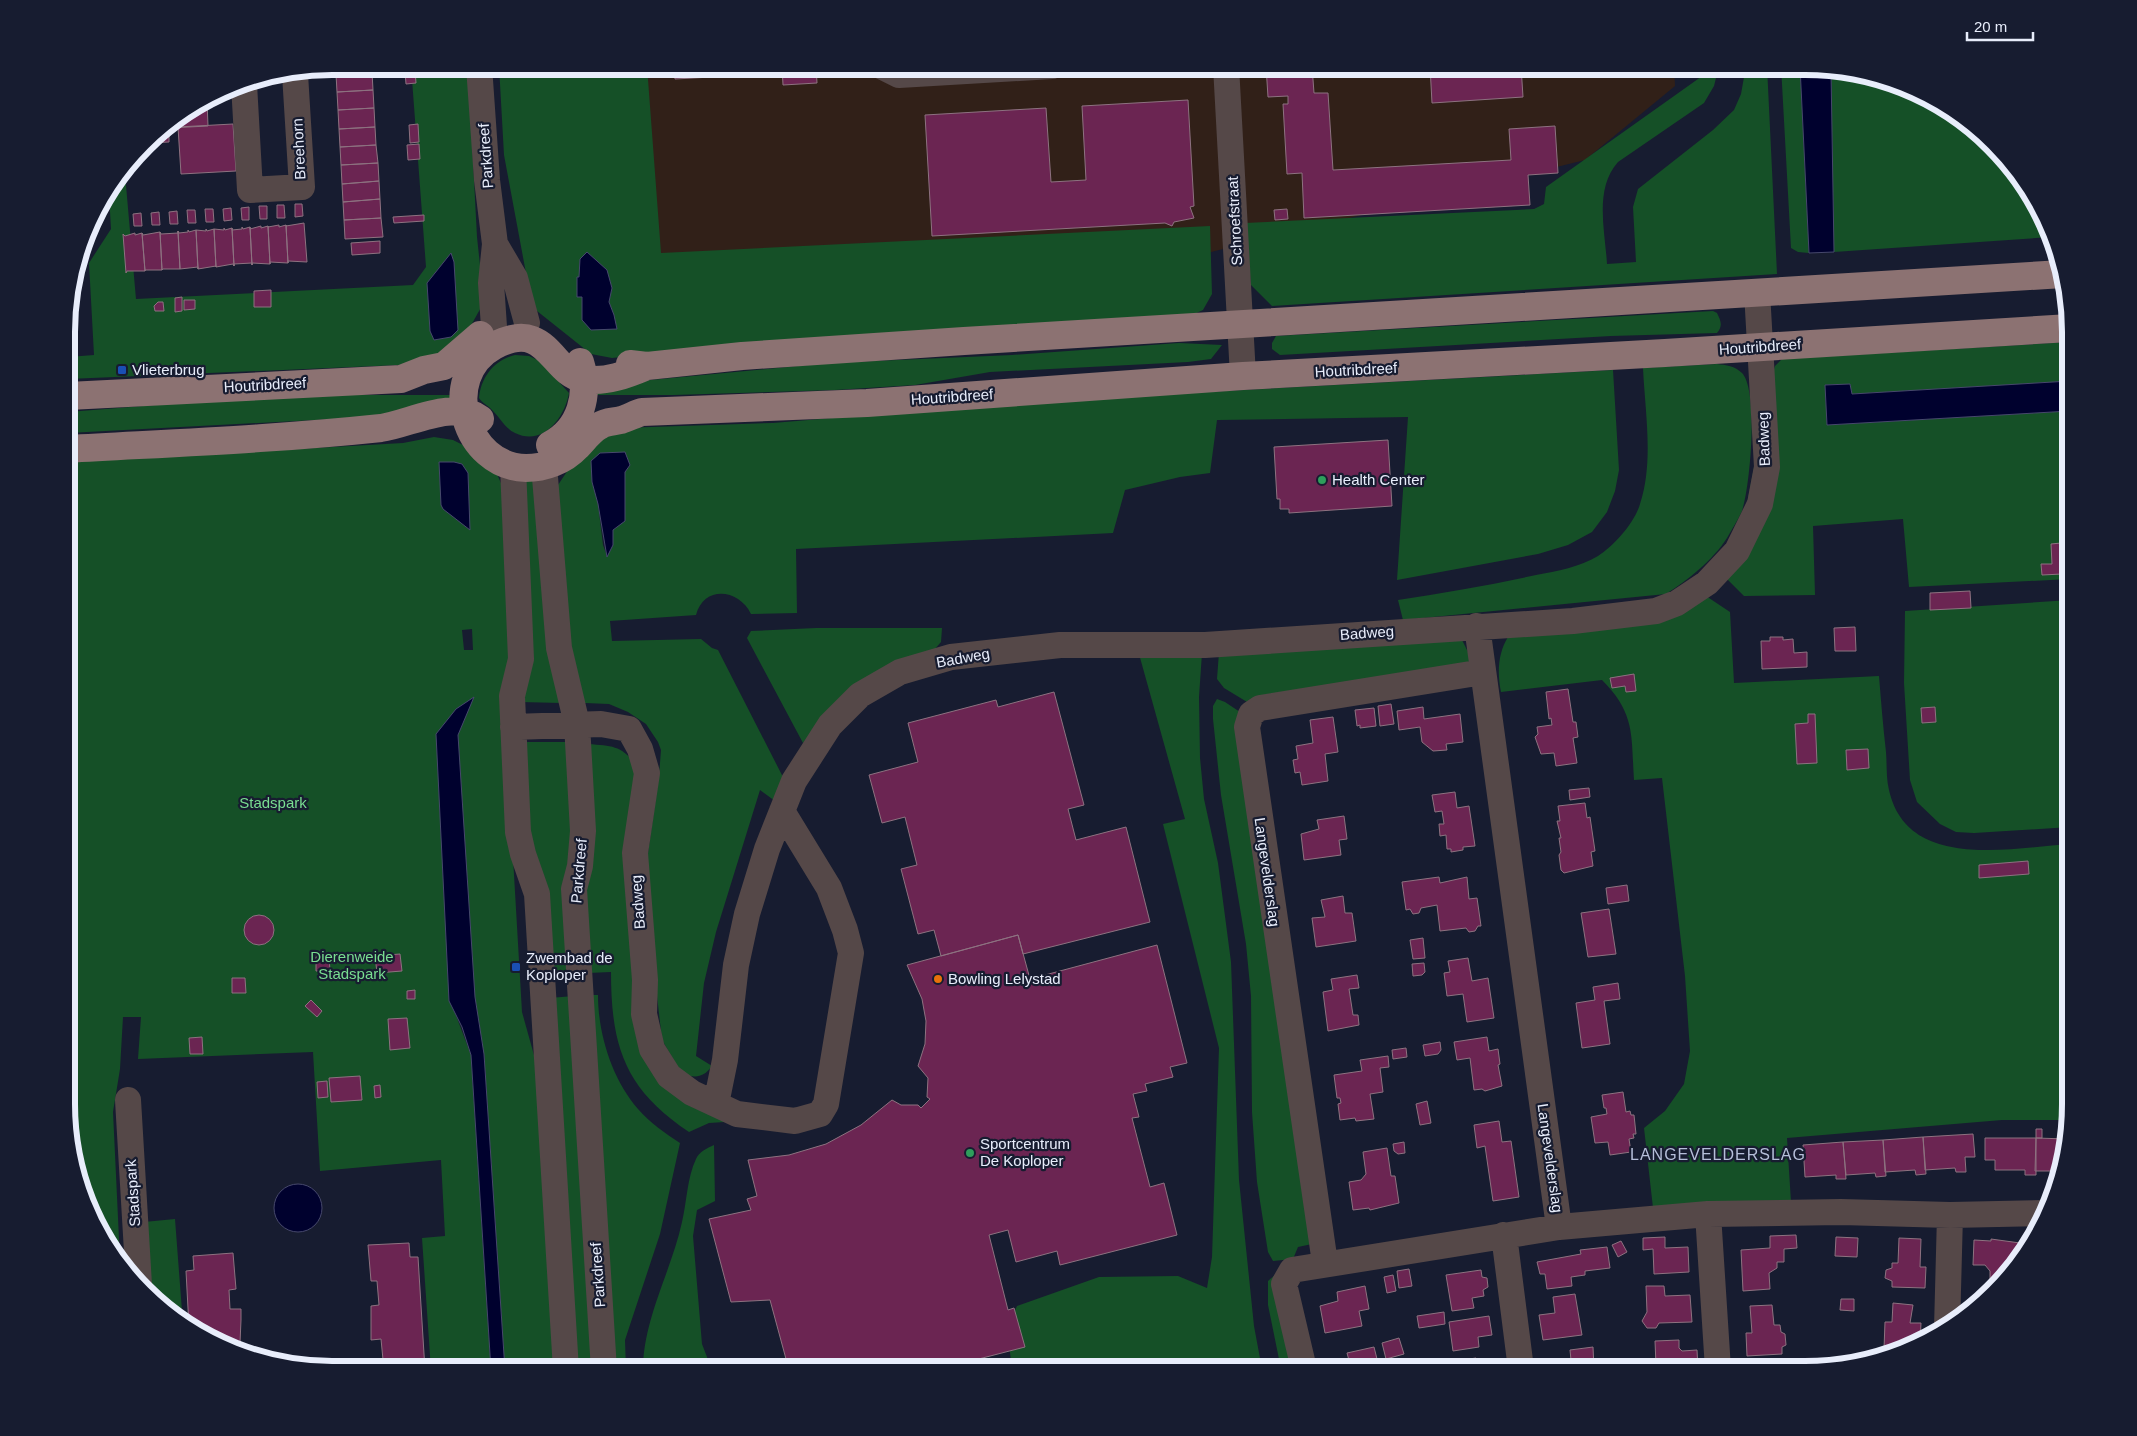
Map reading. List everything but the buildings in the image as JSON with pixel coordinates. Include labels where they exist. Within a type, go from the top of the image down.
[{"type":"main road","points":[[494,336],[527,323],[544,327],[556,334],[575,353],[582,371],[582,407],[577,419],[545,456],[513,467],[491,456],[474,439],[467,420],[458,372],[479,335],[512,340],[531,340],[552,352],[573,375],[582,371],[626,376],[647,366],[742,356],[2055,274]]},
{"type":"main road","name":"Houtribdreef","points":[[545,456],[560,460],[576,449],[599,425],[621,420],[642,412],[867,403],[1243,376],[2062,329]]},
{"type":"main road","name":"Houtribdreef","points":[[75,396],[401,379],[424,370],[444,366],[458,372]]},
{"type":"main road","name":"Houtribdreef","points":[[582,407],[622,403],[642,412]]},
{"type":"main road","points":[[75,449],[333,433],[395,426],[426,415],[467,420],[478,417],[504,444],[514,448],[537,449],[545,456]]},
{"type":"street","name":"Parkdreef","points":[[480,75],[487,180],[495,244],[491,283],[494,336]]},
{"type":"street","name":"Schroefstraat","points":[[1227,75],[1243,376]]},
{"type":"street","name":"Breehorn","points":[[244,91],[250,190],[302,187],[295,78]]},
{"type":"street","name":"Parkdreef","points":[[495,244],[515,278],[527,323]]},
{"type":"street","name":"Badweg","points":[[716,1104],[725,1060],[736,965],[747,914],[766,849],[794,781],[830,725],[860,695],[900,672],[951,657],[1060,645],[1205,645],[1573,621],[1656,611],[1677,603],[1707,583],[1737,551],[1760,504],[1767,466],[1757,292]]},
{"type":"street","name":"Parkdreef","points":[[545,456],[559,648],[577,724],[583,831],[580,866],[574,889],[603,1361]]},
{"type":"street","points":[[513,467],[521,660],[512,696],[518,832],[537,903],[565,1361]]},
{"type":"street","name":"Langevelderslag","points":[[1477,626],[1559,1227]]},
{"type":"street","name":"Langevelderslag","points":[[1325,1263],[1247,727],[1251,714],[1260,708],[1483,672]]},
{"type":"street","name":"Badweg","points":[[513,727],[601,724],[629,728],[640,749],[647,773],[635,853],[645,980],[644,1014],[652,1048],[669,1076],[692,1092],[738,1114],[795,1121],[820,1114],[826,1104],[851,953],[845,930],[829,888],[782,811]]},
{"type":"street","name":"Stadspark","points":[[128,1100],[138,1272]]},
{"type":"street","name":"Langevelderslag","points":[[1302,1361],[1284,1284],[1292,1270],[1325,1263],[1559,1227],[1708,1214],[1841,1212],[1950,1215],[2037,1213]]},
{"type":"street","points":[[1708,1214],[1717,1361]]},
{"type":"street","points":[[1947,1318],[1950,1215]]},
{"type":"street","points":[[1504,1235],[1520,1361]]},
{"type":"shaded area","points":[[631,75],[1674,75],[1675,86],[1585,160],[1134,271],[638,271]]},
{"type":"green space","points":[[412,75],[468,75],[477,237],[484,302],[469,329],[446,353],[399,365],[75,379],[75,356],[94,355],[89,263],[111,229],[110,203],[125,179],[136,299],[413,285],[426,267]]},
{"type":"green space","points":[[500,75],[648,75],[661,253],[1210,226],[1212,294],[1203,310],[1190,316],[668,352],[612,358],[591,354],[537,311],[531,300],[504,155]],"holes":[[[587,252],[612,288],[609,302],[614,316],[582,297],[578,297],[579,277]]]},
{"type":"green space","points":[[1704,75],[1717,75],[1714,86],[1704,103],[1618,162],[1611,173],[1603,197],[1603,224],[1607,264],[1636,262],[1633,207],[1638,189],[1713,130],[1734,110],[1741,94],[1744,75],[1767,75],[1777,274],[1272,306],[1251,285],[1245,223],[1534,209],[1544,204],[1546,187]]},
{"type":"green space","points":[[1781,75],[1800,75],[1809,253],[1798,252],[1791,248]]},
{"type":"green space","points":[[1831,77],[1855,80],[1887,89],[1919,102],[1948,118],[1987,150],[2009,176],[2028,204],[2043,238],[1834,252]]},
{"type":"green space","points":[[1713,311],[1717,313],[1721,326],[1717,333],[1611,336],[1280,355],[1272,349],[1272,343],[1276,336]]},
{"type":"green space","points":[[2062,342],[2062,381],[1852,394],[1850,384],[1825,385],[1827,425],[2062,411],[2062,579],[1909,587],[1903,519],[1813,526],[1815,595],[1744,596],[1726,578],[1736,560],[1772,375],[1775,366],[1782,359]]},
{"type":"green space","points":[[1179,343],[1222,345],[1211,359],[1188,362],[990,372],[915,385],[835,390],[673,395],[597,395],[598,385],[829,363],[1012,355]]},
{"type":"green space","points":[[515,355],[529,356],[540,361],[569,393],[567,402],[558,420],[543,433],[535,436],[525,436],[511,431],[479,398],[480,390],[490,370],[501,361]]},
{"type":"green space","points":[[1727,365],[1736,369],[1742,373],[1747,383],[1752,418],[1748,482],[1742,511],[1727,538],[1715,554],[1691,576],[1666,594],[1403,620],[1398,600],[1560,570],[1584,563],[1604,552],[1617,540],[1634,518],[1644,488],[1647,471],[1648,436],[1643,368]]},
{"type":"green space","points":[[1613,370],[1619,470],[1615,491],[1607,512],[1592,532],[1568,545],[1538,554],[1397,580],[1408,417],[1217,420],[1210,473],[1180,477],[1125,490],[1113,533],[796,549],[797,613],[751,614],[738,599],[722,594],[706,599],[700,605],[696,615],[610,621],[612,641],[701,639],[712,648],[718,650],[785,781],[775,801],[760,790],[716,932],[704,983],[696,1056],[712,1066],[699,1076],[682,1074],[662,1040],[644,881],[661,750],[646,724],[628,712],[609,704],[585,703],[577,680],[567,623],[556,488],[570,467],[592,445],[621,428],[773,423],[1022,402]],"holes":[[[624,452],[630,465],[625,472],[625,520],[613,530],[613,545],[607,556],[603,545],[598,504]]]},
{"type":"green space","points":[[450,395],[451,405],[353,418],[75,433],[75,411],[257,397]]},
{"type":"green space","name":"Stadspark","points":[[434,437],[453,440],[465,446],[497,474],[507,497],[515,661],[504,703],[522,1012],[539,1073],[558,1361],[504,1361],[484,1054],[449,997],[471,1055],[490,1361],[430,1361],[422,1238],[445,1236],[441,1160],[320,1171],[313,1052],[138,1059],[141,1017],[123,1017],[120,1069],[113,1112],[119,1249],[109,1232],[95,1202],[84,1170],[77,1137],[75,1104],[75,462],[403,443]],"holes":[[[472,629],[473,650],[464,650],[462,630]]]},
{"type":"green space","points":[[533,479],[562,703],[520,702],[524,482]]},
{"type":"green space","points":[[1706,596],[1730,612],[1734,683],[1879,676],[1889,790],[1899,816],[1916,833],[1938,844],[1964,849],[2019,849],[2062,845],[2061,1120],[2002,1120],[1787,1138],[1791,1202],[1653,1208],[1644,1128],[1665,1111],[1684,1084],[1690,1051],[1685,976],[1662,778],[1634,780],[1630,726],[1621,704],[1602,680],[1501,692],[1499,663],[1508,637]]},
{"type":"green space","points":[[2062,601],[2062,828],[1974,833],[1956,832],[1940,824],[1917,802],[1910,780],[1904,683],[1905,611]]},
{"type":"green space","points":[[816,628],[942,628],[941,642],[934,650],[834,704],[803,743],[747,638],[751,631]]},
{"type":"green space","points":[[1461,638],[1470,656],[1468,665],[1252,705],[1224,688],[1217,679],[1219,652]]},
{"type":"green space","points":[[1202,653],[1199,697],[1200,758],[1204,799],[1218,863],[1231,962],[1239,1180],[1254,1326],[1261,1361],[1011,1361],[1007,1328],[1017,1306],[1099,1277],[1178,1276],[1207,1288],[1212,1257],[1219,1048],[1163,824],[1185,819],[1139,654]]},
{"type":"green space","points":[[1217,699],[1243,714],[1312,1244],[1298,1247],[1293,1259],[1273,1261],[1268,1252],[1257,1182],[1252,1112],[1251,996],[1246,944],[1221,795],[1213,719],[1213,706]]},
{"type":"green space","points":[[524,742],[566,742],[574,770],[573,974],[548,975],[529,846]]},
{"type":"green space","points":[[588,744],[603,745],[620,750],[636,764],[641,1043],[725,1122],[709,1123],[689,1132],[667,1116],[650,1099],[636,1082],[626,1064],[619,1044],[614,1023],[611,972],[588,973],[586,934]]},
{"type":"green space","points":[[589,995],[598,995],[604,1040],[608,1055],[621,1084],[638,1109],[648,1119],[680,1143],[660,1234],[625,1340],[626,1361],[611,1361]]},
{"type":"green space","points":[[574,996],[597,1361],[573,1361],[549,998]]},
{"type":"green space","points":[[714,1145],[715,1201],[697,1210],[693,1236],[702,1344],[709,1361],[643,1361],[652,1314],[677,1241],[693,1166],[699,1154]]},
{"type":"green space","points":[[175,1219],[182,1313],[148,1284],[144,1222]]},
{"type":"green space","points":[[1275,1275],[1291,1361],[1279,1361],[1268,1305],[1268,1281]]},
{"type":"water","points":[[1800,75],[1831,77],[1834,252],[1809,253]]},
{"type":"water","points":[[587,252],[607,270],[612,288],[609,302],[617,329],[591,330],[582,320],[582,297],[577,297],[577,277],[579,277],[580,259]]},
{"type":"water","points":[[451,253],[454,262],[458,330],[451,337],[434,340],[430,331],[427,283]]},
{"type":"water","points":[[2062,381],[2062,411],[1827,425],[1825,385],[1850,384],[1852,394]]},
{"type":"water","points":[[625,452],[630,465],[625,472],[625,521],[613,530],[613,545],[607,557],[598,504],[592,482],[591,461],[600,453]]},
{"type":"water","points":[[439,462],[462,464],[468,473],[470,530],[443,509],[441,505]]},
{"type":"water","points":[[474,697],[458,735],[475,997],[484,1054],[504,1361],[490,1361],[471,1055],[462,1027],[449,1001],[436,734],[456,709]]},
{"type":"water","points":[[293,1184],[303,1184],[315,1191],[322,1203],[322,1213],[315,1225],[303,1232],[293,1232],[285,1228],[278,1221],[274,1213],[274,1203],[278,1195],[285,1188]]},
{"type":"place","name":"Vlieterbrug","points":[[122,370]]},
{"type":"place","name":"Health Center","points":[[1322,480]]},
{"type":"place","name":"Zwembad de Koploper","points":[[516,967]]},
{"type":"place","name":"Bowling Lelystad","points":[[938,979]]},
{"type":"place","name":"Sportcentrum De Koploper","points":[[970,1153]]},
{"type":"district","name":"LANGEVELDERSLAG","points":[[1718,1154]]},
{"type":"park label","name":"Dierenweide Stadspark","points":[[352,966]]}]
